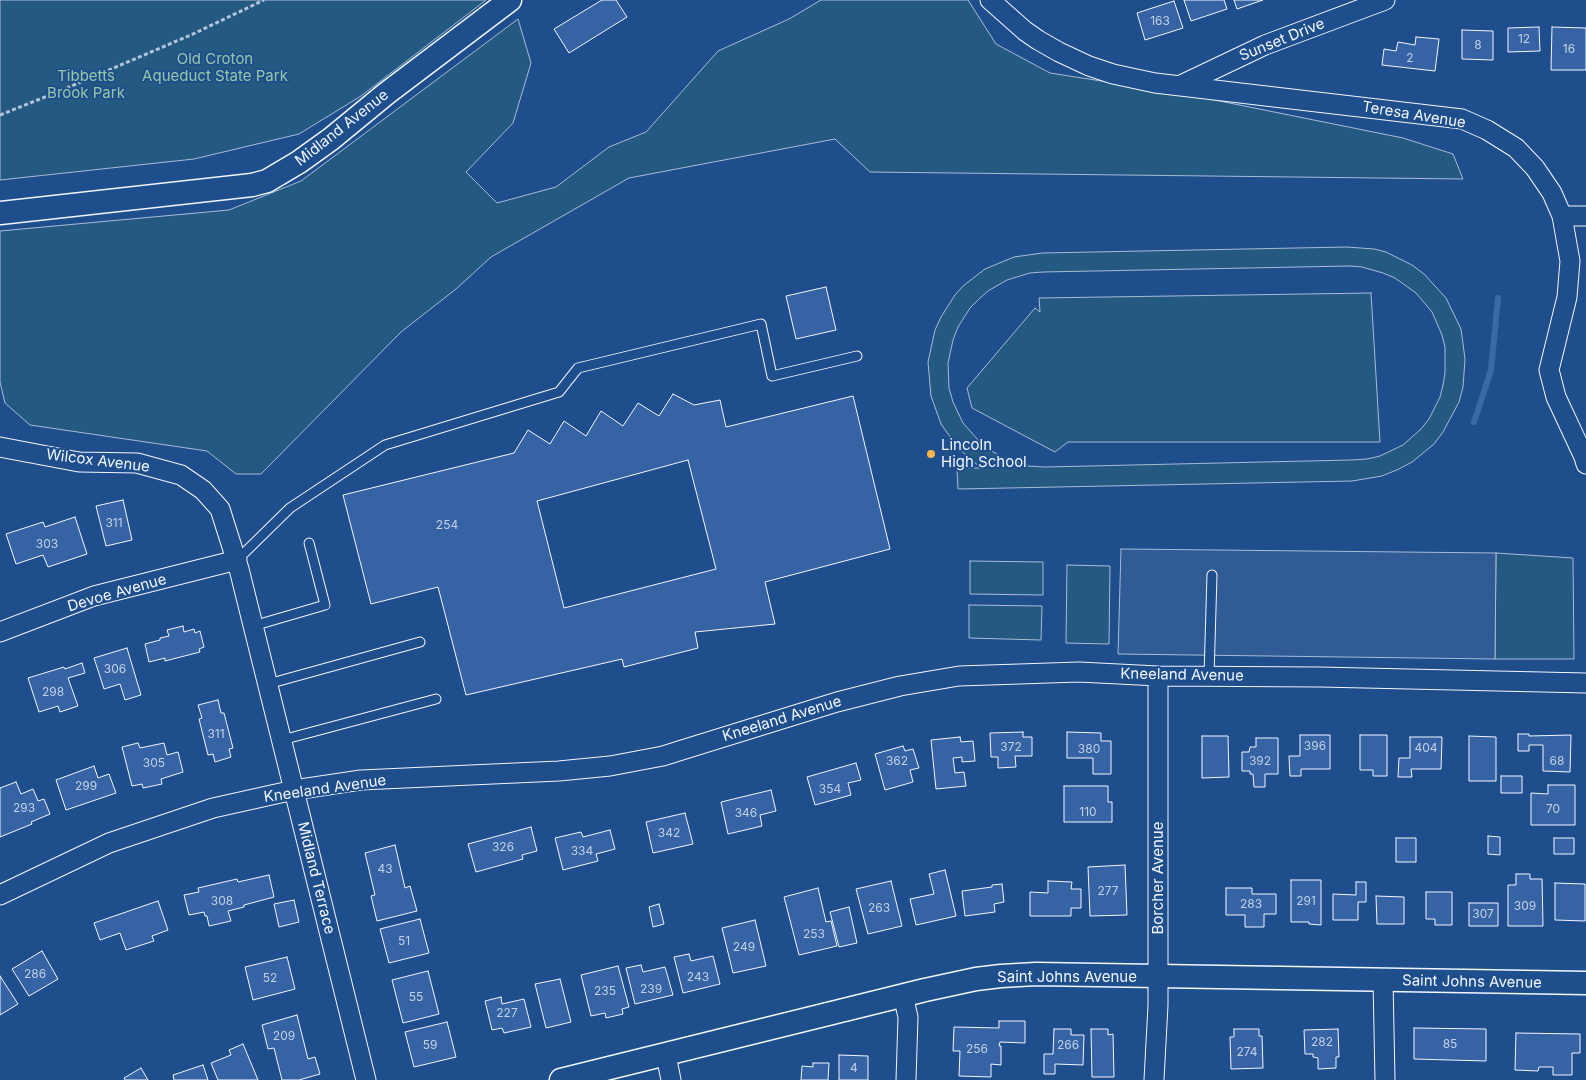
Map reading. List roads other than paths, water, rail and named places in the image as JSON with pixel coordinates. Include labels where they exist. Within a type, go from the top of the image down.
[{"type":"street","name":"Midland Avenue","points":[[0,213],[252,186],[267,181],[299,162],[331,139],[387,93],[510,0]]},
{"type":"street","name":"Teresa Avenue","points":[[990,0],[1038,40],[1089,66],[1113,74],[1143,81],[1462,119],[1488,130],[1516,148],[1535,168],[1552,193],[1562,216],[1570,261],[1567,297],[1549,370],[1556,397],[1585,459]]},
{"type":"street","name":"Sunset Drive","points":[[1181,85],[1266,45],[1385,0]]},
{"type":"street","points":[[1562,216],[1586,216]]},
{"type":"street","name":"Wilcox Avenue","points":[[0,447],[80,462],[137,463],[181,475],[203,490],[220,508],[236,560]]},
{"type":"street","name":"Midland Terrace","points":[[236,560],[366,1080]]},
{"type":"street","name":"Devoe Avenue","points":[[0,632],[94,596],[236,560]]},
{"type":"street","name":"Kneeland Avenue","points":[[0,895],[109,843],[213,808],[294,790],[361,780],[559,771],[610,766],[663,756],[837,702],[900,686],[959,676],[1079,672],[1158,676],[1586,682]]},
{"type":"street","name":"Borcher Avenue","points":[[1154,1080],[1158,1005],[1158,676]]},
{"type":"street","name":"Saint Johns Avenue","points":[[561,1080],[902,996],[976,979],[1009,975],[1586,983]]},
{"type":"street","points":[[1383,980],[1385,1080]]},
{"type":"street","points":[[902,996],[908,1017],[906,1080]]},
{"type":"street","points":[[666,1055],[671,1080]]},
{"type":"lane","points":[[236,560],[290,508],[385,445],[559,392],[578,368],[761,324],[772,376],[857,356]]},
{"type":"lane","points":[[253,626],[325,605],[309,543]]},
{"type":"lane","points":[[1209,676],[1212,575]]},
{"type":"lane","points":[[268,684],[420,642]]},
{"type":"lane","points":[[282,740],[436,699]]},
{"type":"waterway","points":[[1474,422],[1491,370],[1498,298]]},
{"type":"place","name":"Lincoln High School","points":[[931,454]]},
{"type":"park label","name":"Old Croton Aqueduct State Park","points":[[215,68]]},
{"type":"park label","name":"Tibbetts Brook Park","points":[[86,84]]}]
